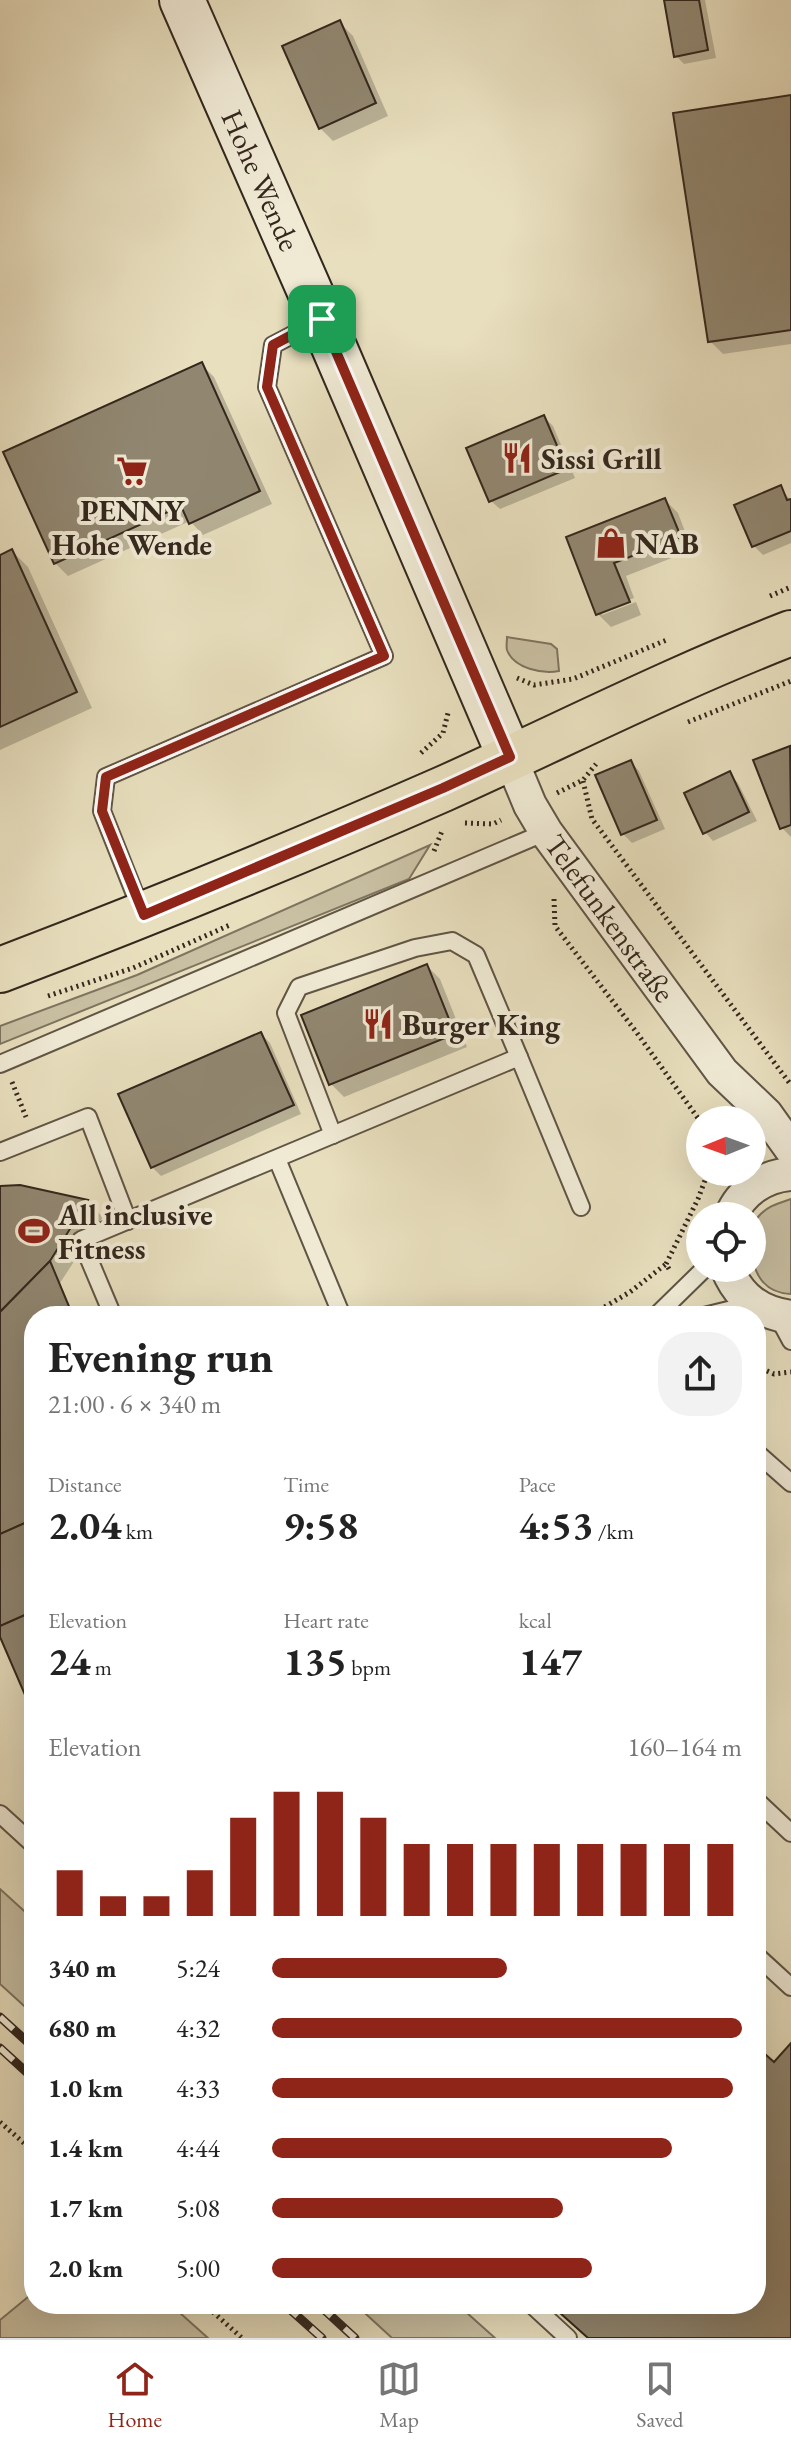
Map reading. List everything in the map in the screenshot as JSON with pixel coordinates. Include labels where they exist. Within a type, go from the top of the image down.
[{"type":"main road","points":[[0,970],[144,915],[443,788],[725,659],[791,633]]},
{"type":"street","name":"Hohe Wende","points":[[182,0],[510,757]]},
{"type":"street","name":"Telefunkenstraße","points":[[510,757],[530,805],[546,832],[722,1072],[766,1114],[791,1149]]},
{"type":"street","name":"Telefunkenstraße","points":[[722,1072],[733,1106]]},
{"type":"street","points":[[742,1193],[767,1179],[791,1174]]},
{"type":"street","points":[[734,1282],[738,1290],[760,1306]]},
{"type":"lane","points":[[144,915],[102,811],[106,777],[384,656],[267,387],[273,345],[322,319]]},
{"type":"lane","points":[[2,1064],[546,832]]},
{"type":"lane","points":[[333,1135],[286,1013],[299,987],[415,948],[452,941],[476,955],[581,1207]]},
{"type":"lane","points":[[109,1306],[81,1240],[519,1057]]},
{"type":"lane","points":[[0,1152],[88,1117],[128,1221]]},
{"type":"lane","points":[[277,1159],[338,1306]]},
{"type":"lane","points":[[666,1306],[690,1282]]},
{"type":"lane","points":[[766,1461],[791,1483]]},
{"type":"lane","points":[[766,1809],[791,1833]]},
{"type":"lane","points":[[0,1814],[24,1836]]},
{"type":"lane","points":[[766,1964],[791,1987]]},
{"type":"lane","points":[[542,2314],[568,2338]]},
{"type":"path","points":[[764,599],[791,587]]},
{"type":"path","points":[[516,677],[534,685],[573,679],[682,633]]},
{"type":"path","points":[[676,727],[791,681]]},
{"type":"path","points":[[426,751],[443,733],[448,711]]},
{"type":"path","points":[[604,756],[583,780],[592,819],[791,1085]]},
{"type":"path","points":[[458,823],[493,824],[512,845],[554,898],[555,926],[689,1106]]},
{"type":"path","points":[[2,1064],[36,1139]]},
{"type":"path","points":[[606,1306],[666,1264],[703,1186]]},
{"type":"path","points":[[666,1264],[682,1290]]},
{"type":"path","points":[[766,1370],[774,1374],[791,1372]]},
{"type":"path","points":[[0,2122],[24,2143]]},
{"type":"path","points":[[215,2314],[242,2338]]},
{"type":"shaded area","points":[[507,637],[551,644],[557,649],[559,671],[537,671],[522,666],[507,650]]},
{"type":"shaded area","points":[[430,845],[409,879],[0,1044],[0,1026],[137,975]]},
{"type":"shaded area","points":[[791,1199],[791,1294],[773,1290],[763,1282],[766,1282],[766,1210]]},
{"type":"shaded area","points":[[0,1889],[24,1911],[24,2006],[0,1984]]},
{"type":"shaded area","points":[[24,2300],[24,2314],[181,2314],[208,2338],[0,2338],[0,2320]]},
{"type":"shaded area","points":[[366,2314],[468,2314],[495,2338],[392,2338]]},
{"type":"building","points":[[664,0],[699,0],[708,50],[674,57]]},
{"type":"building","points":[[340,20],[376,103],[319,129],[282,46]]},
{"type":"building","points":[[791,95],[791,330],[708,342],[673,113]]},
{"type":"building","name":"PENNY Hohe Wende","points":[[202,362],[260,491],[189,524],[181,506],[54,564],[3,452]]},
{"type":"building","name":"Sissi Grill","points":[[544,415],[567,469],[489,502],[466,448]]},
{"type":"building","points":[[781,485],[787,500],[791,499],[791,531],[752,547],[734,505]]},
{"type":"building","points":[[665,498],[681,537],[614,563],[630,602],[596,615],[566,537]]},
{"type":"building","points":[[12,549],[77,692],[0,727],[0,555]]},
{"type":"building","points":[[790,746],[791,825],[780,829],[753,760]]},
{"type":"building","points":[[631,760],[657,820],[621,835],[595,775]]},
{"type":"building","points":[[730,771],[749,812],[703,834],[684,793]]},
{"type":"building","name":"Burger King","points":[[427,964],[455,1034],[329,1085],[301,1015]]},
{"type":"building","points":[[261,1032],[294,1105],[151,1168],[118,1094]]},
{"type":"building","name":"All inclusive Fitness","points":[[20,1185],[88,1200],[50,1261],[0,1312],[0,1186]]},
{"type":"building","points":[[50,1261],[69,1306],[24,1306],[24,1523],[0,1534],[0,1312]]},
{"type":"building","points":[[24,1523],[24,1615],[0,1626],[0,1534]]},
{"type":"building","points":[[24,1615],[24,1693],[0,1637],[0,1626]]},
{"type":"building","points":[[791,2043],[791,2338],[588,2338],[561,2314],[766,2314],[766,2055],[774,2062]]},
{"type":"railway","points":[[0,2017],[24,2039]]},
{"type":"railway","points":[[0,2048],[24,2070]]},
{"type":"railway","points":[[295,2314],[322,2338]]},
{"type":"railway","points":[[329,2314],[355,2338]]},
{"type":"place","name":"Sissi Grill","points":[[517,458]]},
{"type":"place","name":"PENNY Hohe Wende","points":[[132,471]]},
{"type":"place","name":"NAB","points":[[611,543]]},
{"type":"place","name":"Burger King","points":[[378,1024]]},
{"type":"place","name":"All inclusive Fitness","points":[[34,1231]]},
{"type":"route","points":[[322,319],[510,757],[144,915],[102,811],[106,777],[384,656],[267,387],[273,345],[322,319]]}]
